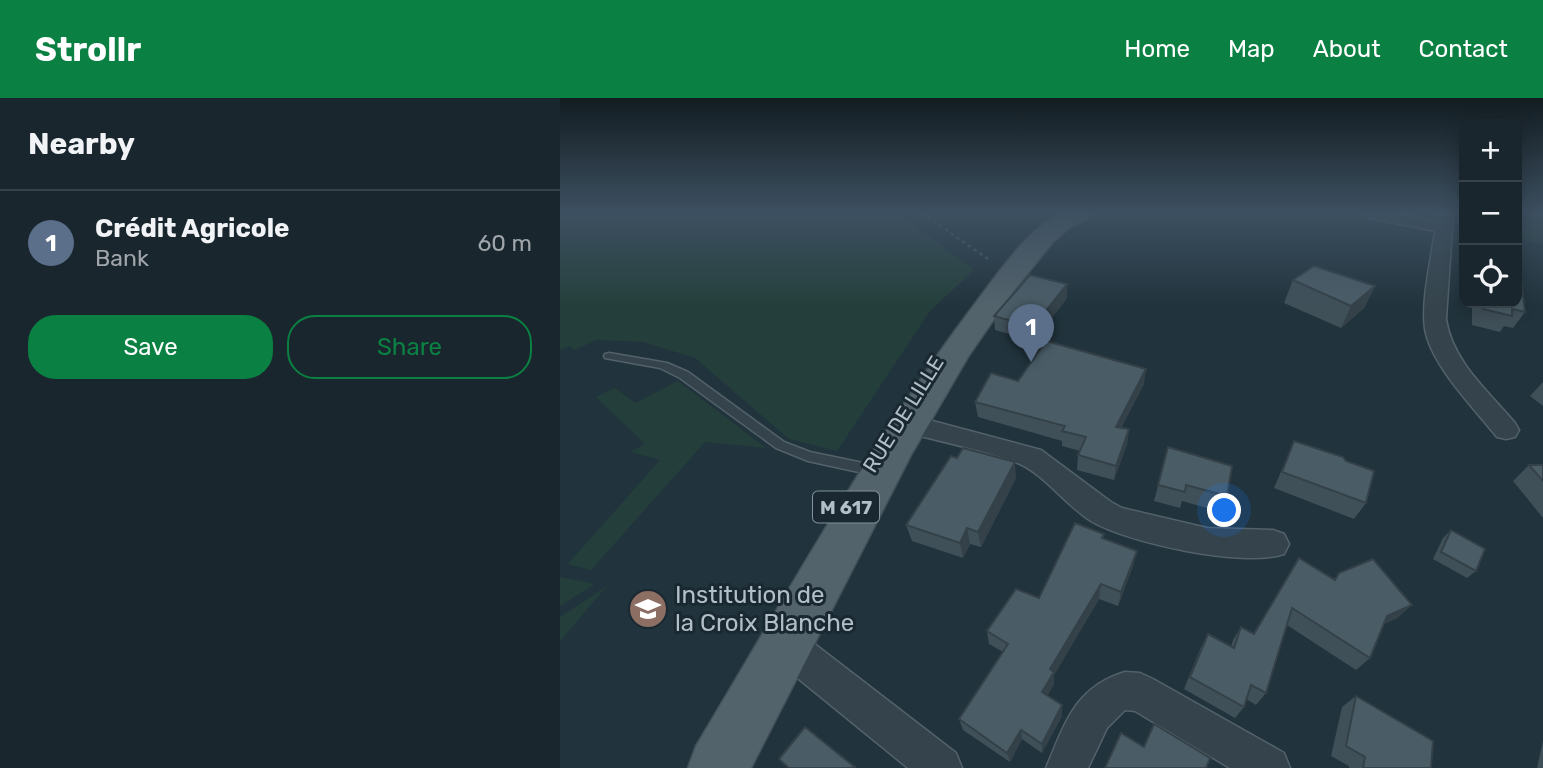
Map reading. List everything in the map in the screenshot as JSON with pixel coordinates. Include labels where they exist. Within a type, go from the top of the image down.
[{"type":"main road","name":"RUE DE LILLE","points":[[694,768],[916,391],[1003,277],[1022,244]]},
{"type":"main road","name":"RUE DE LILLE","points":[[1003,277],[1036,244]]},
{"type":"main road","name":"M 617","points":[[718,768],[910,424],[1003,277]]},
{"type":"street","points":[[1442,244],[1434,327],[1437,336],[1506,430]]},
{"type":"street","points":[[910,424],[1031,457],[1100,511],[1116,519],[1207,542],[1273,544]]},
{"type":"street","points":[[786,645],[941,768]]},
{"type":"street","points":[[1067,768],[1105,698],[1126,688],[1140,692],[1269,768]]},
{"type":"lane","points":[[609,356],[663,365],[684,374],[780,445],[808,456],[868,469]]},
{"type":"path","points":[[962,244],[1003,277]]},
{"type":"green space","points":[[560,244],[940,244],[974,270],[930,311],[837,451],[789,439],[695,358],[643,342],[596,340],[575,350],[569,346],[560,350]]},
{"type":"green space","points":[[678,381],[766,448],[705,442],[591,570],[568,564],[660,460],[631,452],[645,444],[596,397],[615,388],[635,403]]},
{"type":"green space","points":[[560,577],[595,584],[560,606]]},
{"type":"green space","points":[[606,587],[560,641],[560,617]]},
{"type":"building","points":[[1314,266],[1375,286],[1351,306],[1293,280]]},
{"type":"building","points":[[1030,275],[1067,284],[1033,327],[994,316]]},
{"type":"building","points":[[1522,288],[1525,312],[1512,309],[1512,316],[1483,309],[1522,308]]},
{"type":"building","points":[[1046,341],[1146,369],[1116,427],[1129,429],[1116,466],[1078,455],[1086,437],[1062,431],[1065,426],[975,402],[991,373],[1018,381]]},
{"type":"building","points":[[1294,441],[1343,457],[1346,461],[1374,471],[1366,503],[1282,472]]},
{"type":"building","points":[[1168,447],[1232,466],[1227,496],[1186,485],[1185,492],[1158,485]]},
{"type":"building","points":[[963,448],[1015,462],[978,532],[967,528],[960,543],[906,525],[951,456],[957,458]]},
{"type":"building","points":[[1529,465],[1543,465],[1543,481]]},
{"type":"building","points":[[1075,523],[1104,534],[1102,538],[1137,551],[1121,592],[1101,584],[1050,669],[1054,672],[1042,692],[1062,705],[1042,744],[1021,730],[1007,753],[959,719],[1008,644],[987,631],[1016,589],[1039,598]]},
{"type":"building","points":[[1451,530],[1485,549],[1476,571],[1441,552]]},
{"type":"building","points":[[1299,558],[1335,580],[1339,573],[1373,559],[1412,605],[1387,616],[1370,658],[1292,608],[1266,693],[1251,685],[1244,707],[1190,677],[1208,634],[1234,648],[1241,627],[1254,634]]},
{"type":"building","points":[[1356,696],[1433,741],[1431,768],[1363,768],[1365,757],[1346,746]]},
{"type":"building","points":[[1154,724],[1210,758],[1206,768],[1105,768],[1121,733],[1144,747]]},
{"type":"building","points":[[805,727],[856,768],[789,768],[779,759]]},
{"type":"place","name":"Crédit Agricole","points":[[1031,362]]},
{"type":"place","name":"Institution de la Croix Blanche","points":[[648,609]]}]
